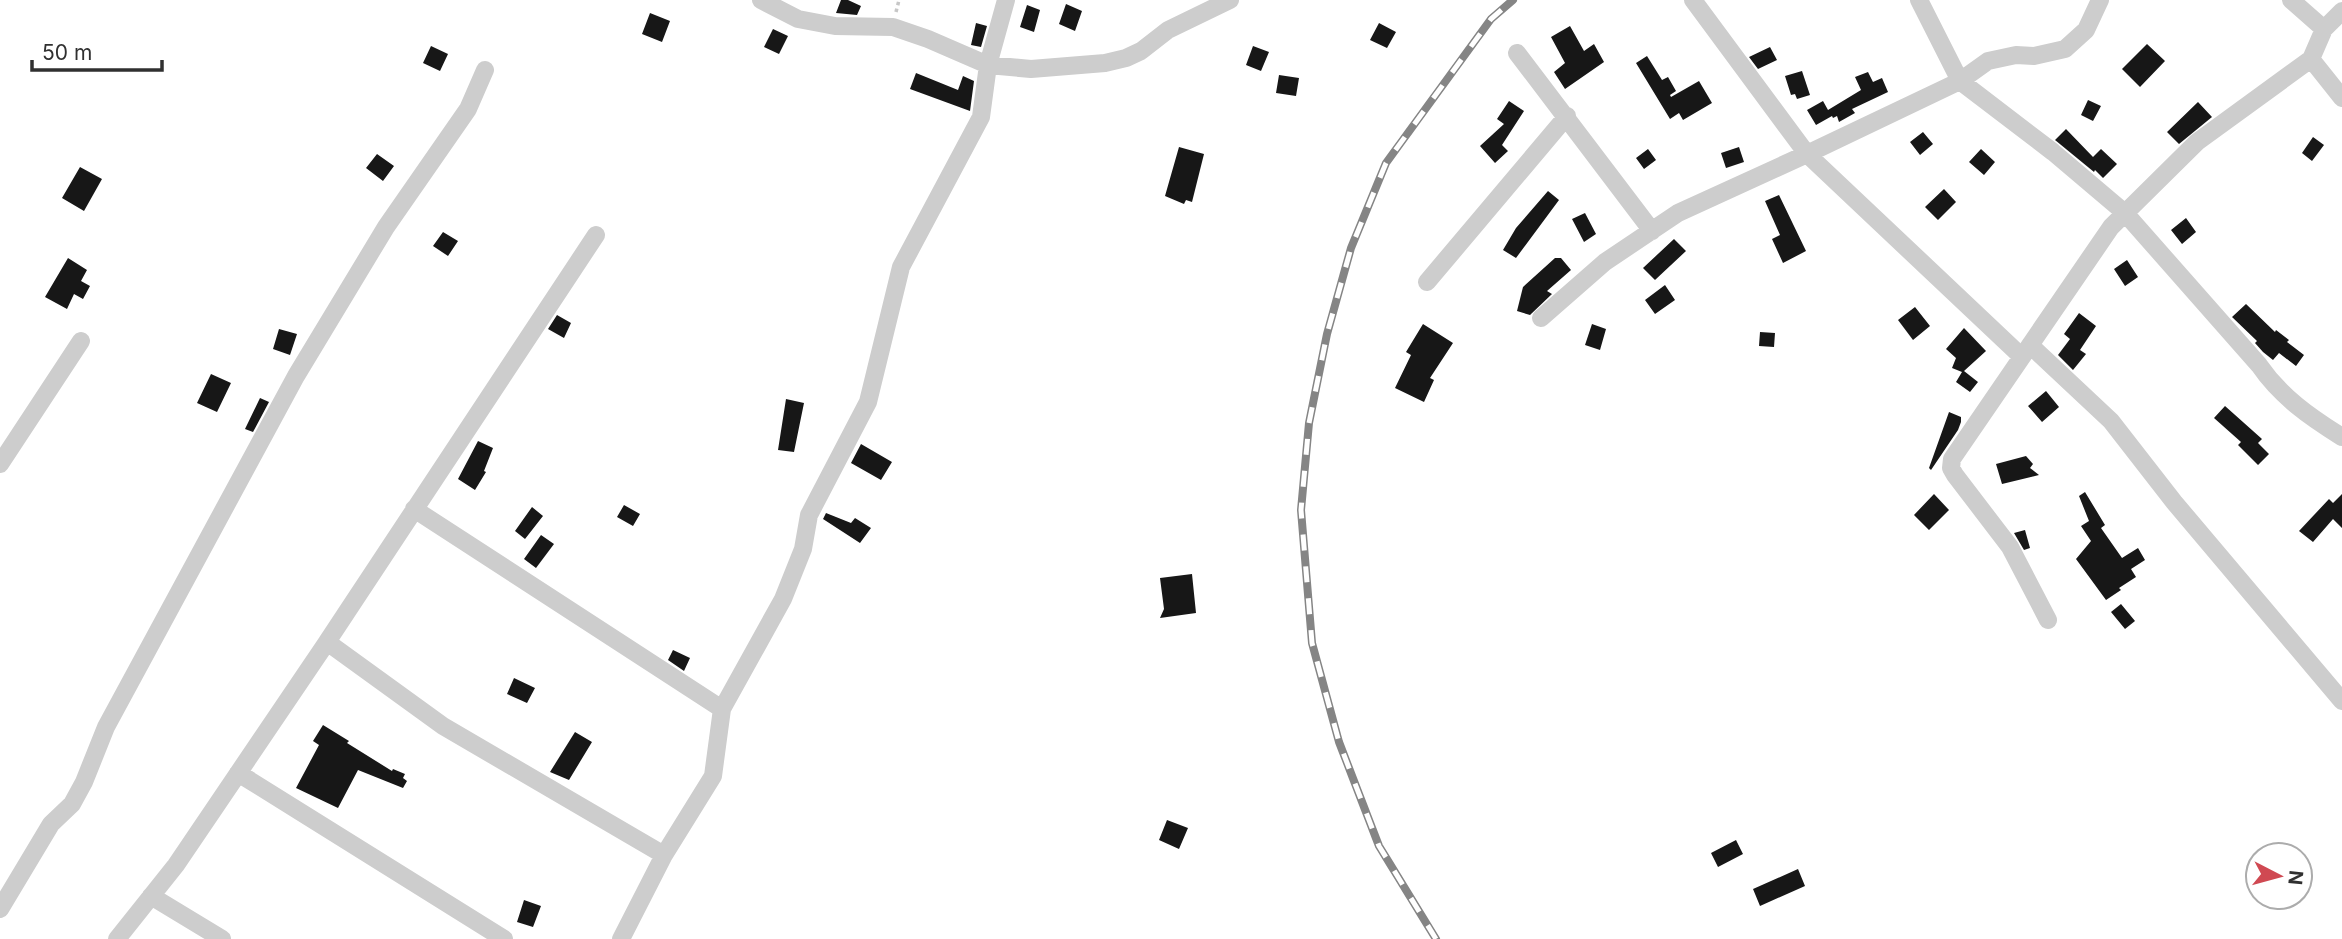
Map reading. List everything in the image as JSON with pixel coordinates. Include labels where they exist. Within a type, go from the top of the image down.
[{"type":"street","points":[[761,0],[798,19],[835,26],[893,27],[988,65],[1031,69],[1105,63],[1126,58],[1141,51],[1168,30],[1230,0]]},
{"type":"street","points":[[621,939],[664,855],[713,776],[722,709],[783,599],[803,549],[809,515],[867,402],[901,267],[981,117],[988,65],[1006,0]]},
{"type":"street","points":[[1693,0],[1807,154],[2026,351],[2111,421],[2174,502],[2342,701]]},
{"type":"street","points":[[1919,0],[1960,80],[2053,152],[2125,214],[2259,365],[2273,386],[2305,414],[2342,438]]},
{"type":"street","points":[[1541,318],[1605,262],[1678,213],[1960,80],[1988,61],[2016,55],[2034,56],[2065,48],[2086,30],[2100,0]]},
{"type":"street","points":[[2291,0],[2324,29]]},
{"type":"street","points":[[2048,620],[2010,547],[1951,468],[1952,460],[2111,227],[2197,142],[2311,59],[2324,29],[2342,11]]},
{"type":"street","points":[[1517,53],[1652,231]]},
{"type":"street","points":[[2311,59],[2342,98]]},
{"type":"street","points":[[0,909],[51,824],[72,804],[106,727],[296,376],[386,227],[468,108],[485,70]]},
{"type":"street","points":[[1427,282],[1567,116]]},
{"type":"street","points":[[117,939],[176,865],[596,235]]},
{"type":"street","points":[[0,464],[81,341]]},
{"type":"street","points":[[414,509],[722,709]]},
{"type":"street","points":[[327,642],[443,726],[664,855]]},
{"type":"street","points":[[238,773],[504,939]]},
{"type":"street","points":[[150,897],[222,939]]},
{"type":"building","points":[[841,0],[861,6],[857,15],[836,13]]},
{"type":"building","points":[[1066,4],[1082,11],[1075,31],[1059,24]]},
{"type":"building","points":[[1027,5],[1040,10],[1034,32],[1020,27]]},
{"type":"building","points":[[650,13],[670,21],[662,42],[642,34]]},
{"type":"building","points":[[976,23],[987,26],[981,47],[971,45]]},
{"type":"building","points":[[1379,23],[1396,32],[1387,48],[1370,40]]},
{"type":"building","points":[[1570,26],[1584,51],[1594,44],[1604,62],[1565,89],[1554,72],[1565,63],[1551,37]]},
{"type":"building","points":[[773,29],[788,36],[779,54],[764,47]]},
{"type":"building","points":[[2147,44],[2165,61],[2140,87],[2122,69]]},
{"type":"building","points":[[431,46],[448,54],[440,71],[423,63]]},
{"type":"building","points":[[1253,46],[1269,52],[1261,71],[1246,65]]},
{"type":"building","points":[[1770,47],[1777,60],[1758,69],[1749,57]]},
{"type":"building","points":[[1647,56],[1662,80],[1668,77],[1676,91],[1671,97],[1699,81],[1712,103],[1683,120],[1679,113],[1670,119],[1636,63]]},
{"type":"building","points":[[1802,71],[1810,95],[1797,99],[1795,94],[1791,95],[1785,76]]},
{"type":"building","points":[[1868,72],[1873,82],[1882,78],[1888,92],[1852,109],[1855,113],[1839,122],[1837,116],[1832,116],[1816,125],[1807,110],[1823,101],[1828,110],[1861,90],[1855,77]]},
{"type":"building","points":[[916,73],[958,90],[963,76],[974,81],[970,111],[910,89]]},
{"type":"building","points":[[1279,75],[1299,78],[1296,96],[1276,93]]},
{"type":"building","points":[[2088,100],[2101,106],[2093,121],[2081,115]]},
{"type":"building","points":[[1509,101],[1524,111],[1502,145],[1508,151],[1495,163],[1480,146],[1504,124],[1497,119]]},
{"type":"building","points":[[2198,102],[2212,117],[2179,144],[2167,132]]},
{"type":"building","points":[[2066,129],[2093,157],[2101,149],[2117,164],[2103,178],[2095,170],[2094,172],[2055,140]]},
{"type":"building","points":[[1923,132],[1933,144],[1920,155],[1910,142]]},
{"type":"building","points":[[2313,137],[2324,145],[2312,161],[2302,153]]},
{"type":"building","points":[[1179,147],[1204,154],[1192,202],[1186,200],[1184,204],[1165,196]]},
{"type":"building","points":[[1739,147],[1744,162],[1726,168],[1721,153]]},
{"type":"building","points":[[1648,149],[1656,160],[1644,169],[1636,158]]},
{"type":"building","points":[[1981,149],[1995,162],[1984,175],[1969,162]]},
{"type":"building","points":[[377,154],[394,166],[383,181],[366,168]]},
{"type":"building","points":[[80,167],[102,179],[84,211],[62,198]]},
{"type":"building","points":[[1944,189],[1956,202],[1938,220],[1925,207]]},
{"type":"building","points":[[1548,191],[1559,200],[1516,258],[1503,250],[1516,228]]},
{"type":"building","points":[[1779,195],[1806,251],[1783,263],[1772,239],[1780,235],[1765,201]]},
{"type":"building","points":[[1585,213],[1596,234],[1584,242],[1572,219]]},
{"type":"building","points":[[2186,218],[2196,232],[2182,244],[2171,230]]},
{"type":"building","points":[[443,232],[458,241],[448,256],[433,246]]},
{"type":"building","points":[[1674,239],[1686,251],[1655,280],[1643,268]]},
{"type":"building","points":[[68,258],[87,270],[81,281],[90,286],[83,299],[74,294],[67,309],[45,297]]},
{"type":"building","points":[[1555,258],[1561,258],[1571,270],[1547,291],[1552,294],[1530,315],[1517,311],[1523,287]]},
{"type":"building","points":[[2127,260],[2138,277],[2125,286],[2114,269]]},
{"type":"building","points":[[1665,285],[1675,300],[1655,314],[1645,300]]},
{"type":"building","points":[[2246,304],[2304,355],[2296,366],[2279,353],[2273,360],[2232,317]]},
{"type":"building","points":[[1915,307],[1930,326],[1913,340],[1898,320]]},
{"type":"building","points":[[2079,313],[2096,326],[2080,350],[2086,354],[2073,370],[2058,355],[2070,339],[2064,334]]},
{"type":"building","points":[[557,315],[571,323],[564,338],[548,329]]},
{"type":"building","points":[[1423,324],[1453,343],[1430,378],[1434,380],[1424,402],[1395,388],[1411,355],[1406,352]]},
{"type":"building","points":[[1592,324],[1606,329],[1600,350],[1585,345]]},
{"type":"building","points":[[1964,328],[1986,351],[1964,371],[1978,382],[1970,392],[1956,382],[1962,372],[1952,368],[1956,358],[1946,349]]},
{"type":"building","points":[[279,329],[297,334],[290,355],[273,349]]},
{"type":"building","points":[[1760,332],[1775,333],[1774,347],[1759,346]]},
{"type":"building","points":[[211,374],[231,383],[217,412],[197,403]]},
{"type":"building","points":[[2046,391],[2059,407],[2042,422],[2028,406]]},
{"type":"building","points":[[260,398],[269,402],[253,432],[245,429]]},
{"type":"building","points":[[786,399],[804,403],[794,452],[778,450]]},
{"type":"building","points":[[2225,406],[2262,439],[2258,443],[2269,454],[2258,465],[2238,445],[2241,442],[2214,418]]},
{"type":"building","points":[[1949,412],[1961,417],[1961,422],[1931,470],[1929,468]]},
{"type":"building","points":[[478,441],[493,448],[484,471],[486,472],[475,490],[458,479]]},
{"type":"building","points":[[861,444],[892,462],[881,480],[851,463]]},
{"type":"building","points":[[2026,456],[2033,464],[2030,468],[2039,475],[2002,484],[1996,464]]},
{"type":"building","points":[[2085,492],[2105,525],[2101,528],[2122,558],[2138,548],[2145,560],[2131,569],[2136,577],[2106,600],[2076,559],[2091,541],[2081,526],[2089,521],[2079,496]]},
{"type":"building","points":[[1934,494],[1949,510],[1929,530],[1914,515]]},
{"type":"building","points":[[2342,494],[2342,528],[2333,519],[2313,542],[2299,531],[2329,499],[2333,503]]},
{"type":"building","points":[[624,505],[640,514],[633,526],[617,517]]},
{"type":"building","points":[[532,507],[543,516],[525,539],[515,531]]},
{"type":"building","points":[[826,513],[851,523],[855,518],[871,528],[860,543],[823,519]]},
{"type":"building","points":[[2025,530],[2030,548],[2024,550],[2014,533]]},
{"type":"building","points":[[541,535],[554,544],[536,568],[524,559]]},
{"type":"building","points":[[1192,574],[1196,613],[1160,618],[1164,609],[1160,578]]},
{"type":"building","points":[[2121,604],[2135,621],[2125,629],[2111,612]]},
{"type":"building","points":[[673,650],[690,658],[684,671],[668,660]]},
{"type":"building","points":[[514,678],[535,688],[527,703],[507,694]]},
{"type":"building","points":[[323,725],[392,771],[393,769],[405,774],[403,778],[407,781],[403,788],[358,770],[338,808],[296,788],[319,745],[313,741]]},
{"type":"building","points":[[575,732],[592,742],[569,780],[550,772]]},
{"type":"building","points":[[1167,820],[1188,828],[1179,849],[1159,840]]},
{"type":"building","points":[[1736,840],[1743,854],[1718,867],[1711,853]]},
{"type":"building","points":[[1798,869],[1805,886],[1760,906],[1753,889]]},
{"type":"building","points":[[524,900],[541,906],[533,927],[517,922]]},
{"type":"railway","points":[[1436,939],[1379,846],[1339,742],[1312,643],[1301,510],[1309,423],[1327,334],[1351,248],[1386,163],[1491,19],[1513,0]]}]
